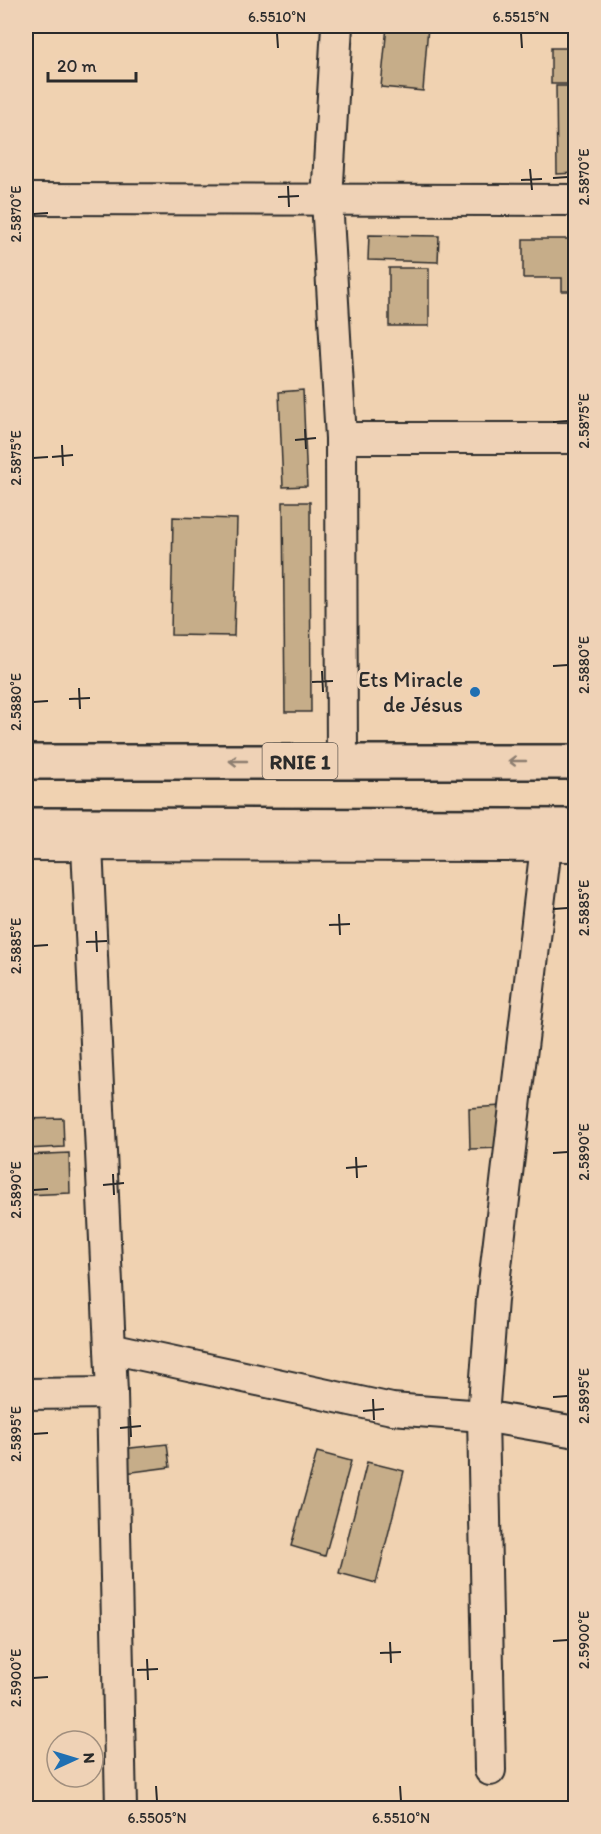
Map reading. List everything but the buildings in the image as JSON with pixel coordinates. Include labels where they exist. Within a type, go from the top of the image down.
[{"type":"highway","name":"RNIE 1","points":[[26,762],[576,762]]},
{"type":"highway","points":[[26,825],[576,826]]},
{"type":"street","points":[[337,26],[327,200],[342,438],[342,761]]},
{"type":"street","points":[[26,199],[576,200]]},
{"type":"street","points":[[342,438],[576,438]]},
{"type":"street","points":[[26,845],[576,846]]},
{"type":"street","points":[[87,846],[112,1393],[121,1809]]},
{"type":"street","points":[[490,1770],[483,1416],[492,1300],[546,846]]},
{"type":"street","points":[[110,1348],[392,1409],[483,1416],[576,1432]]},
{"type":"street","points":[[26,1394],[112,1393]]},
{"type":"place","name":"Ets Miracle de Jésus","points":[[475,692]]}]
